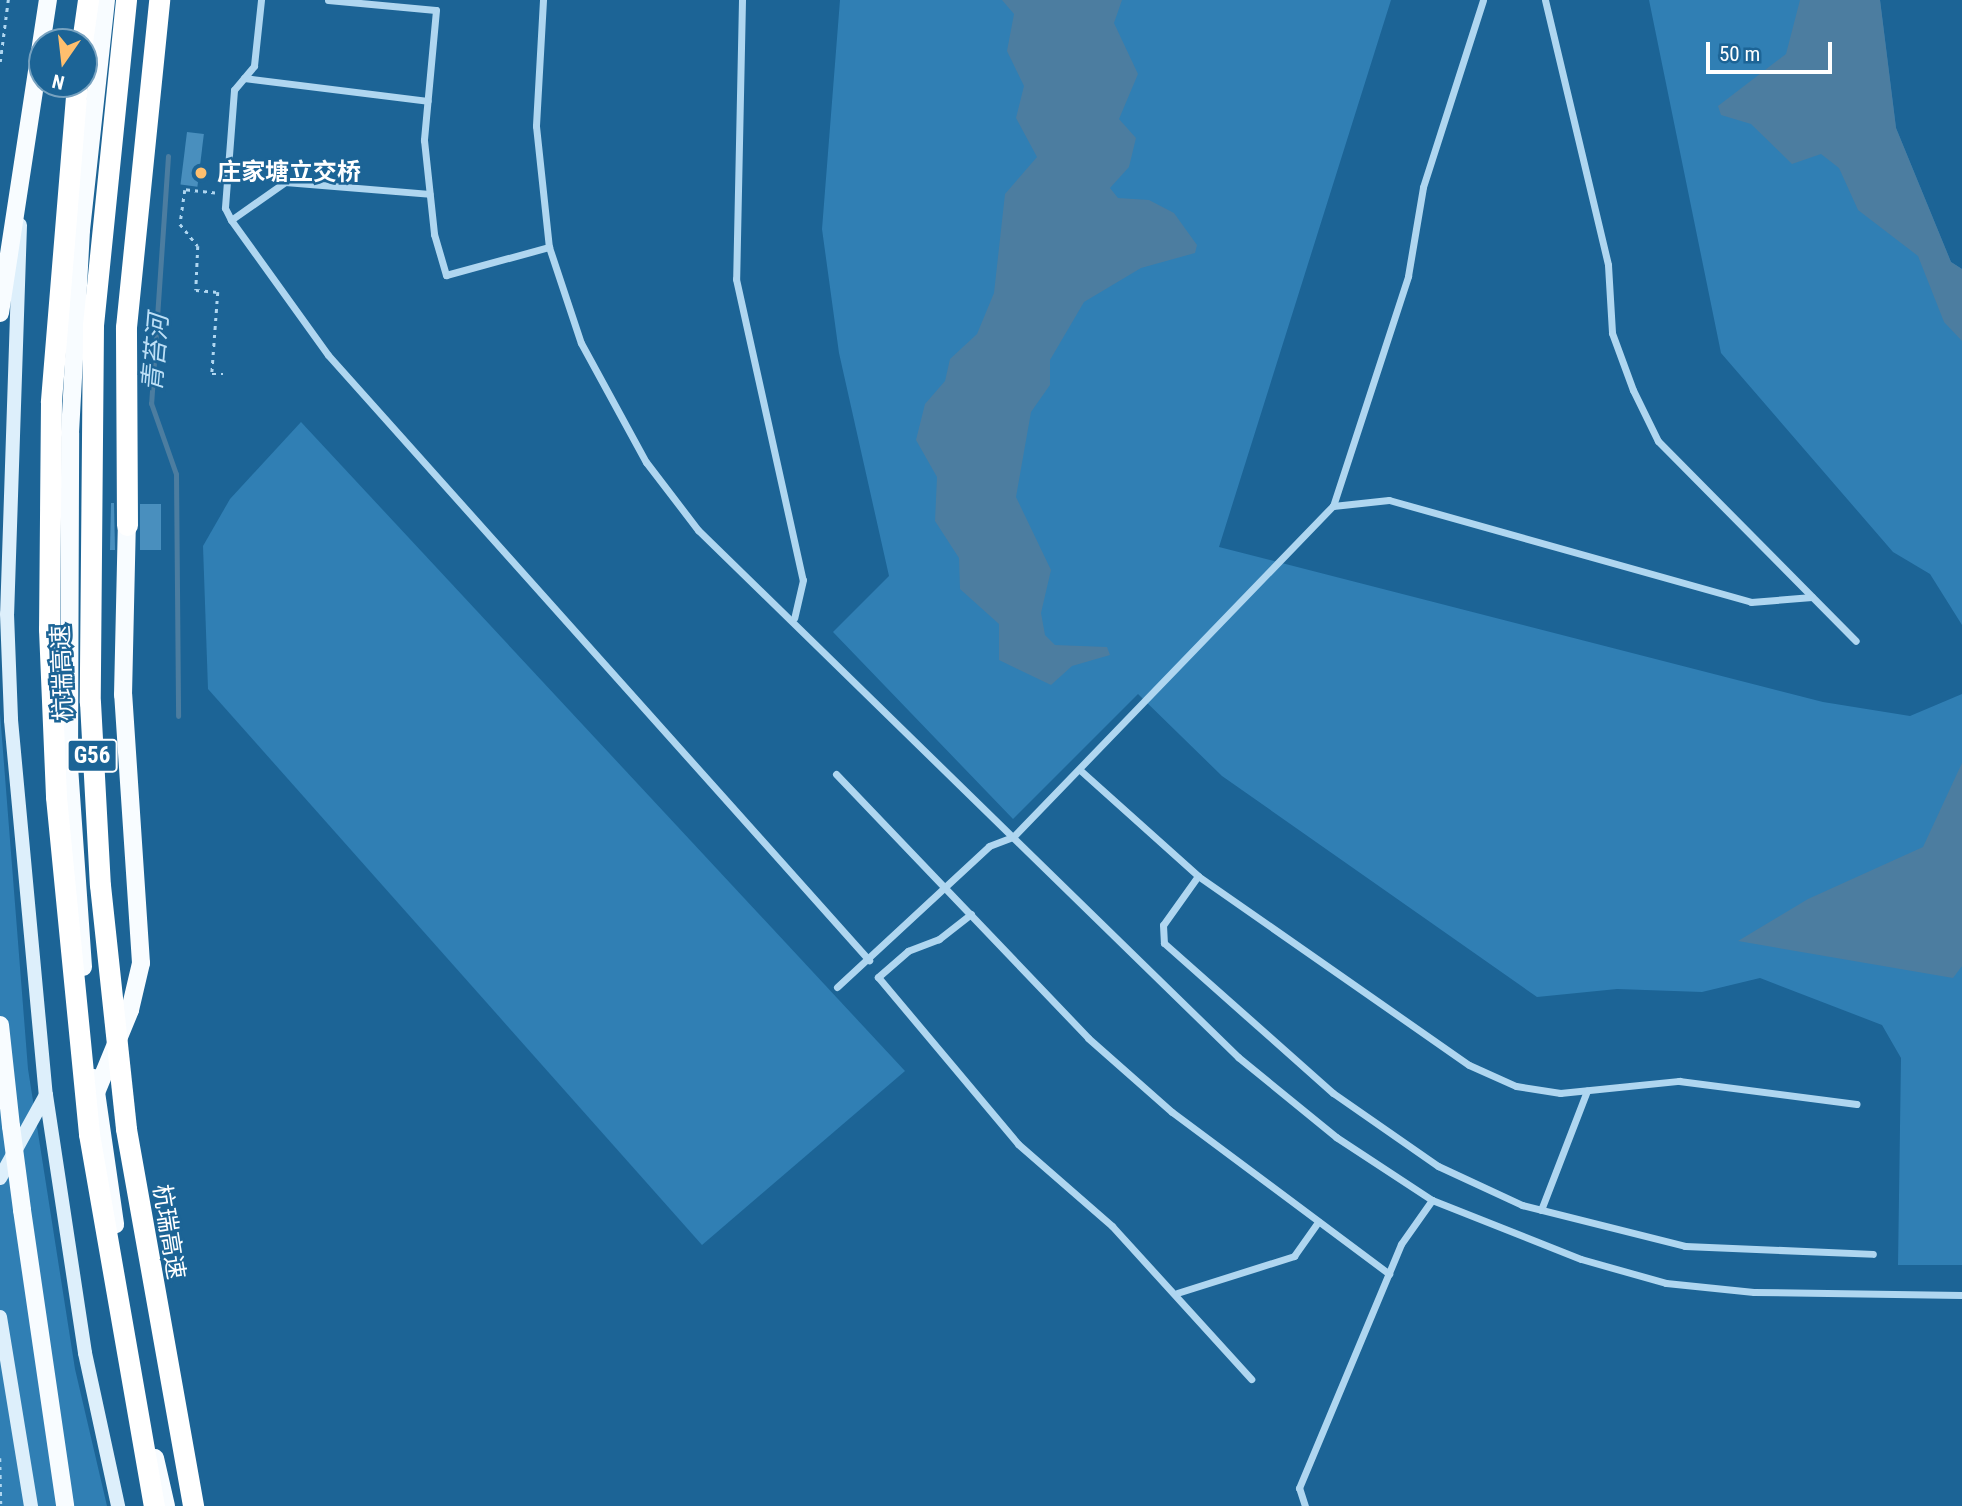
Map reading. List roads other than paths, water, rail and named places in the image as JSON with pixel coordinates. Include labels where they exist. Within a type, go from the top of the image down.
[{"type":"highway","points":[[84,28],[88,0]]},
{"type":"highway","name":"杭瑞高速","points":[[126,0],[93,338],[90,702],[103,912],[126,1129],[193,1506]]},
{"type":"highway","points":[[128,525],[124,359],[143,131],[159,0]]},
{"type":"highway","name":"杭瑞高速","points":[[76,98],[51,402],[49,629],[57,797],[89,1134],[154,1506]]},
{"type":"main road","points":[[0,313],[48,0]]},
{"type":"main road","points":[[106,0],[81,230],[69,447],[69,766],[95,1095],[139,1387],[166,1506]]},
{"type":"main road","points":[[0,254],[22,181]]},
{"type":"main road","points":[[22,181],[7,614],[11,720],[46,1096],[85,1353],[118,1506]]},
{"type":"main road","points":[[95,1095],[130,1010],[141,963],[123,695],[128,525]]},
{"type":"main road","points":[[0,1026],[22,1210],[47,1355],[65,1506]]},
{"type":"main road","points":[[0,1178],[46,1096]]},
{"type":"main road","points":[[0,1317],[27,1503]]},
{"type":"street","points":[[261,0],[254,66],[234,90],[226,195],[231,220],[328,355],[869,960]]},
{"type":"street","points":[[328,0],[436,10],[428,100],[430,194],[446,275],[548,247]]},
{"type":"street","points":[[543,0],[536,126],[548,247],[581,343],[646,462],[698,530],[794,618],[1238,1057],[1336,1137],[1432,1200],[1495,1230],[1666,1283],[1754,1292],[1962,1295]]},
{"type":"street","points":[[742,0],[736,279],[803,580],[794,618]]},
{"type":"street","points":[[837,987],[869,960],[989,845],[1013,837],[1333,506],[1408,276],[1423,187],[1483,0]]},
{"type":"street","points":[[1545,0],[1608,265],[1612,333],[1633,390],[1658,441],[1856,641]]},
{"type":"street","points":[[244,78],[428,100]]},
{"type":"street","points":[[231,220],[285,182],[430,194]]},
{"type":"street","points":[[1333,506],[1389,500],[1751,602],[1812,597]]},
{"type":"street","points":[[1080,769],[1198,876],[1469,1065],[1516,1086],[1587,1091],[1679,1081],[1857,1104]]},
{"type":"street","points":[[836,774],[1088,1038],[1172,1112],[1389,1274]]},
{"type":"street","points":[[1198,876],[1163,925],[1164,943],[1204,984],[1333,1093],[1438,1166],[1541,1210],[1685,1246],[1873,1255]]},
{"type":"street","points":[[971,914],[939,939],[908,951],[878,977],[1018,1144],[1177,1293],[1251,1379]]},
{"type":"street","points":[[1541,1210],[1587,1091]]},
{"type":"street","points":[[1305,1506],[1299,1488],[1389,1274],[1432,1200]]},
{"type":"street","points":[[1177,1293],[1293,1256],[1318,1222]]},
{"type":"waterway","name":"青苔河","points":[[168,156],[151,403],[176,474],[178,716]]},
{"type":"place","name":"庄家塘立交桥","points":[[201,173]]}]
